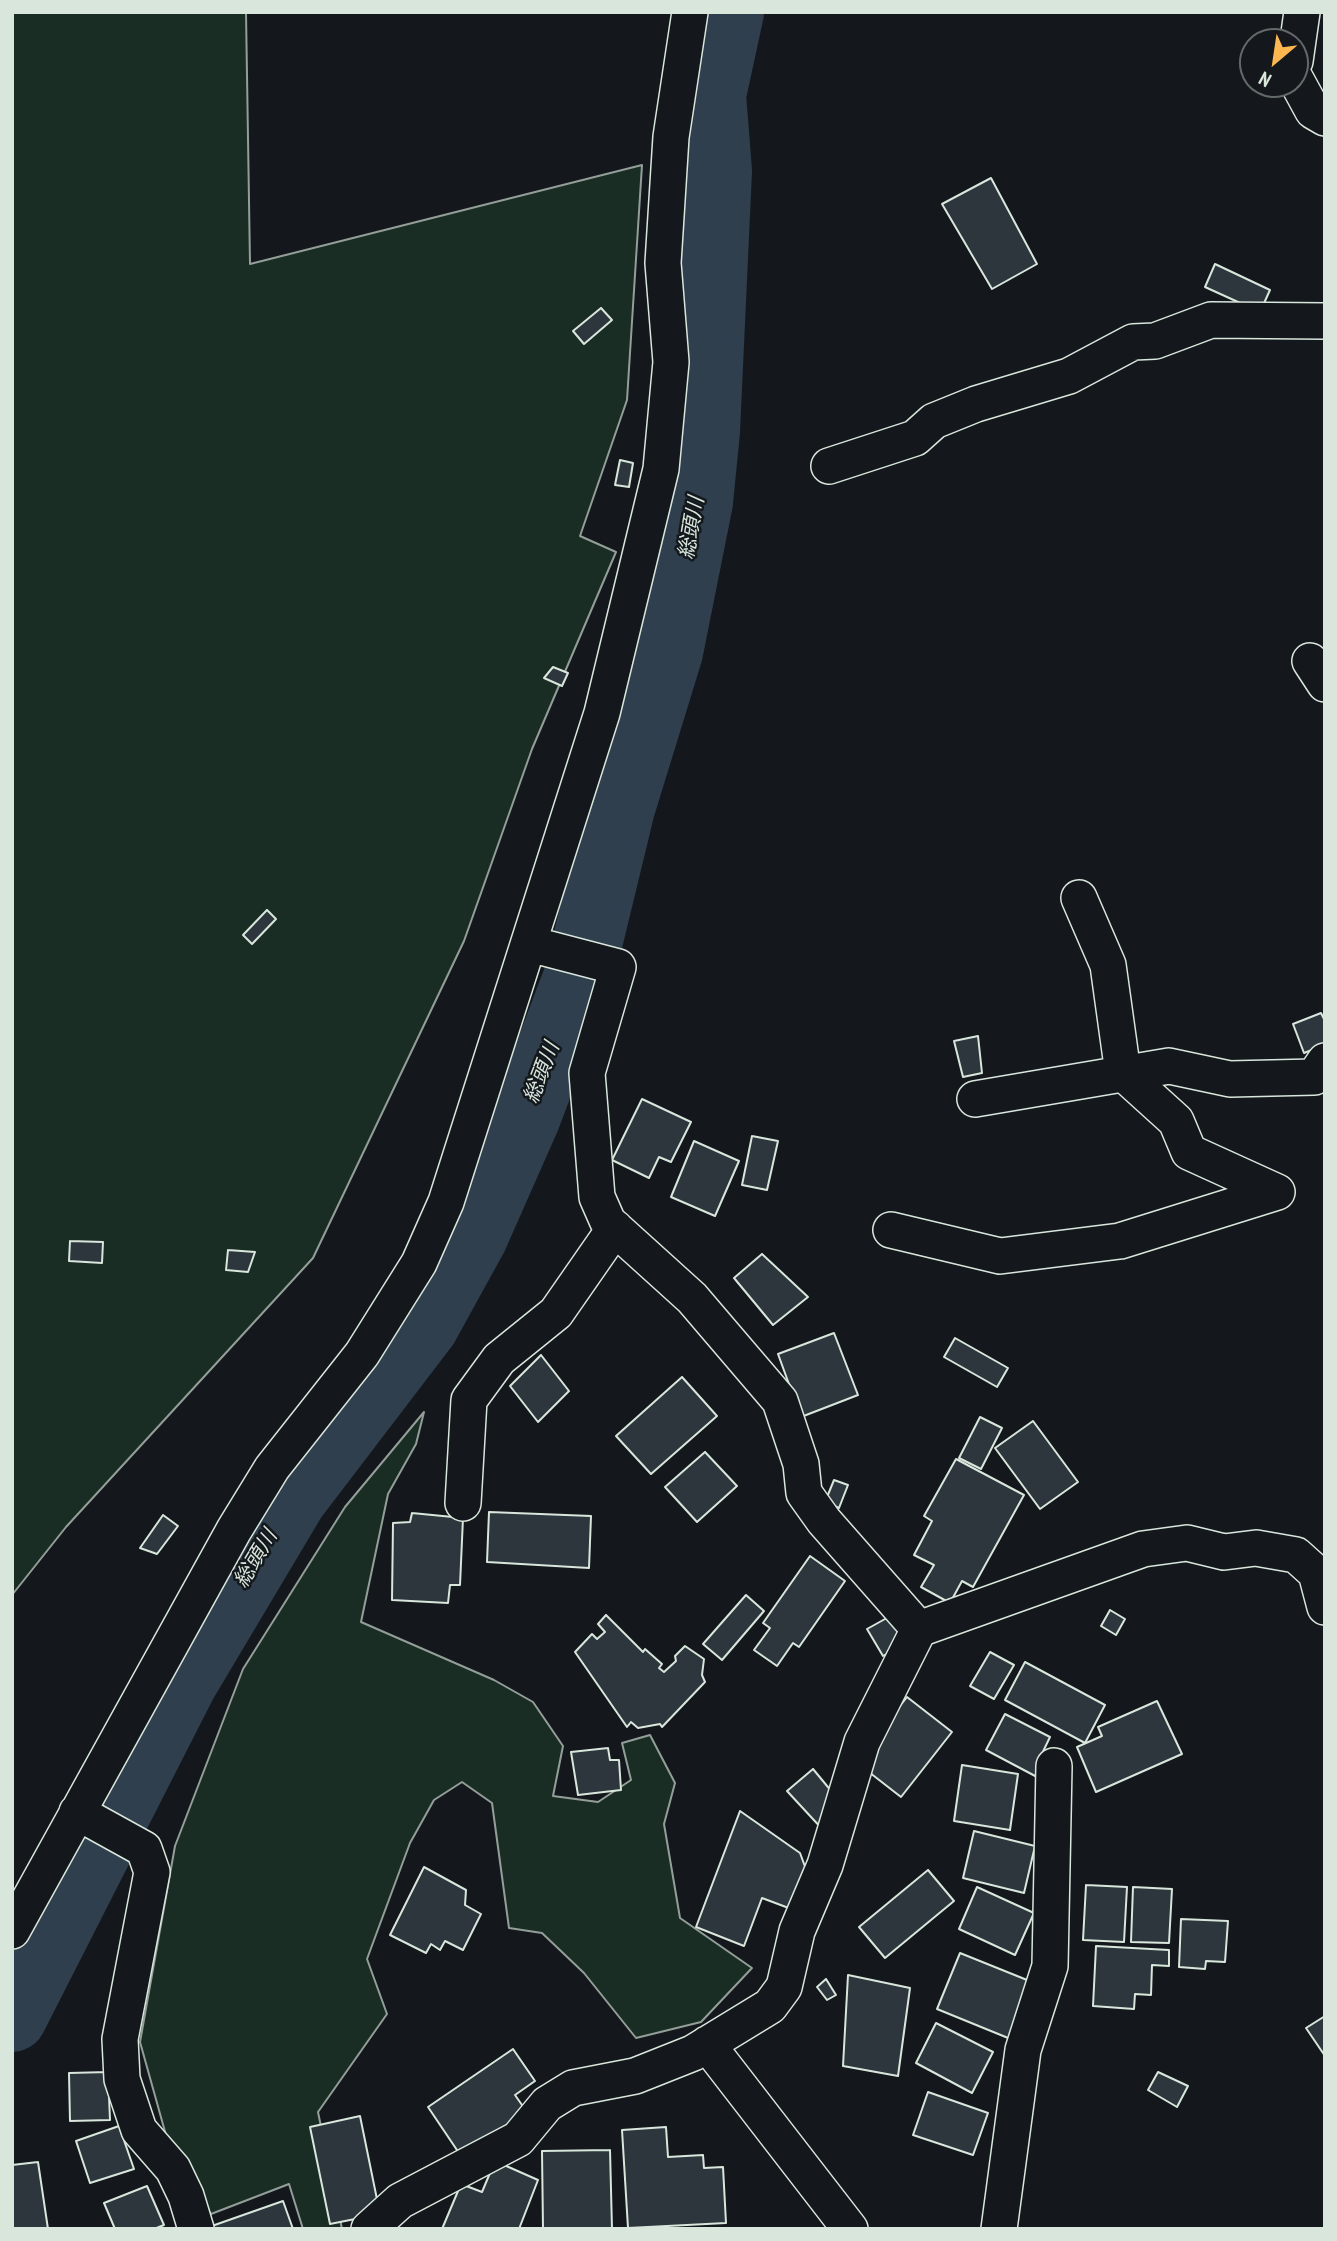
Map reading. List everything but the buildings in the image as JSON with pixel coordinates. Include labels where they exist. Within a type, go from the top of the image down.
[{"type":"street","points":[[12,1931],[272,1468],[362,1354],[419,1262],[446,1202],[602,713],[661,469],[670,362],[663,263],[670,150],[690,12]]},
{"type":"street","points":[[1306,98],[1313,111],[1325,118]]},
{"type":"street","points":[[829,466],[915,438],[934,421],[976,404],[1069,376],[1133,342],[1155,341],[1211,320],[1325,321]]},
{"type":"street","points":[[891,1230],[1000,1256],[1120,1241],[1277,1192],[1189,1152],[1176,1121],[1124,1073],[1108,965],[1079,898]]},
{"type":"street","points":[[530,944],[618,967],[587,1073],[597,1197],[608,1222],[692,1298],[780,1401],[801,1464],[804,1493],[824,1521],[919,1629]]},
{"type":"street","points":[[975,1099],[1169,1066],[1230,1079],[1314,1077],[1325,1061]]},
{"type":"street","points":[[463,1503],[469,1401],[499,1359],[555,1313],[615,1228]]},
{"type":"street","points":[[369,2229],[400,2200],[519,2139],[547,2104],[573,2088],[635,2076],[707,2044],[770,2006],[784,1987],[797,1931],[825,1866],[862,1742],[919,1629],[1143,1549],[1187,1543],[1224,1552],[1256,1548],[1296,1555],[1316,1573],[1325,1607]]},
{"type":"street","points":[[999,2229],[1023,2050],[1050,1966],[1054,1766]]},
{"type":"street","points":[[77,1812],[144,1849],[152,1872],[120,2039],[122,2079],[139,2130],[173,2169],[186,2196],[196,2229]]},
{"type":"street","points":[[707,2044],[850,2229]]},
{"type":"green space","points":[[12,12],[246,12],[250,264],[642,165],[627,400],[580,536],[616,552],[532,749],[464,941],[313,1258],[66,1527],[12,1595]]},
{"type":"green space","points":[[424,1412],[416,1444],[388,1494],[361,1622],[494,1680],[533,1702],[563,1746],[553,1796],[598,1802],[631,1780],[622,1743],[650,1735],[675,1783],[664,1824],[680,1918],[752,1968],[701,2022],[636,2038],[584,1973],[542,1933],[509,1928],[492,1803],[462,1782],[434,1800],[410,1843],[367,1959],[387,2014],[318,2112],[342,2229],[303,2229],[289,2184],[211,2214],[169,2146],[140,2042],[175,1846],[243,1669],[345,1507]]},
{"type":"waterway","name":"総頭川","points":[[12,2017],[183,1681],[292,1498],[424,1325],[473,1236],[526,1116],[580,973],[620,808],[668,652],[698,502],[705,431],[717,171],[711,95],[729,12]]}]
